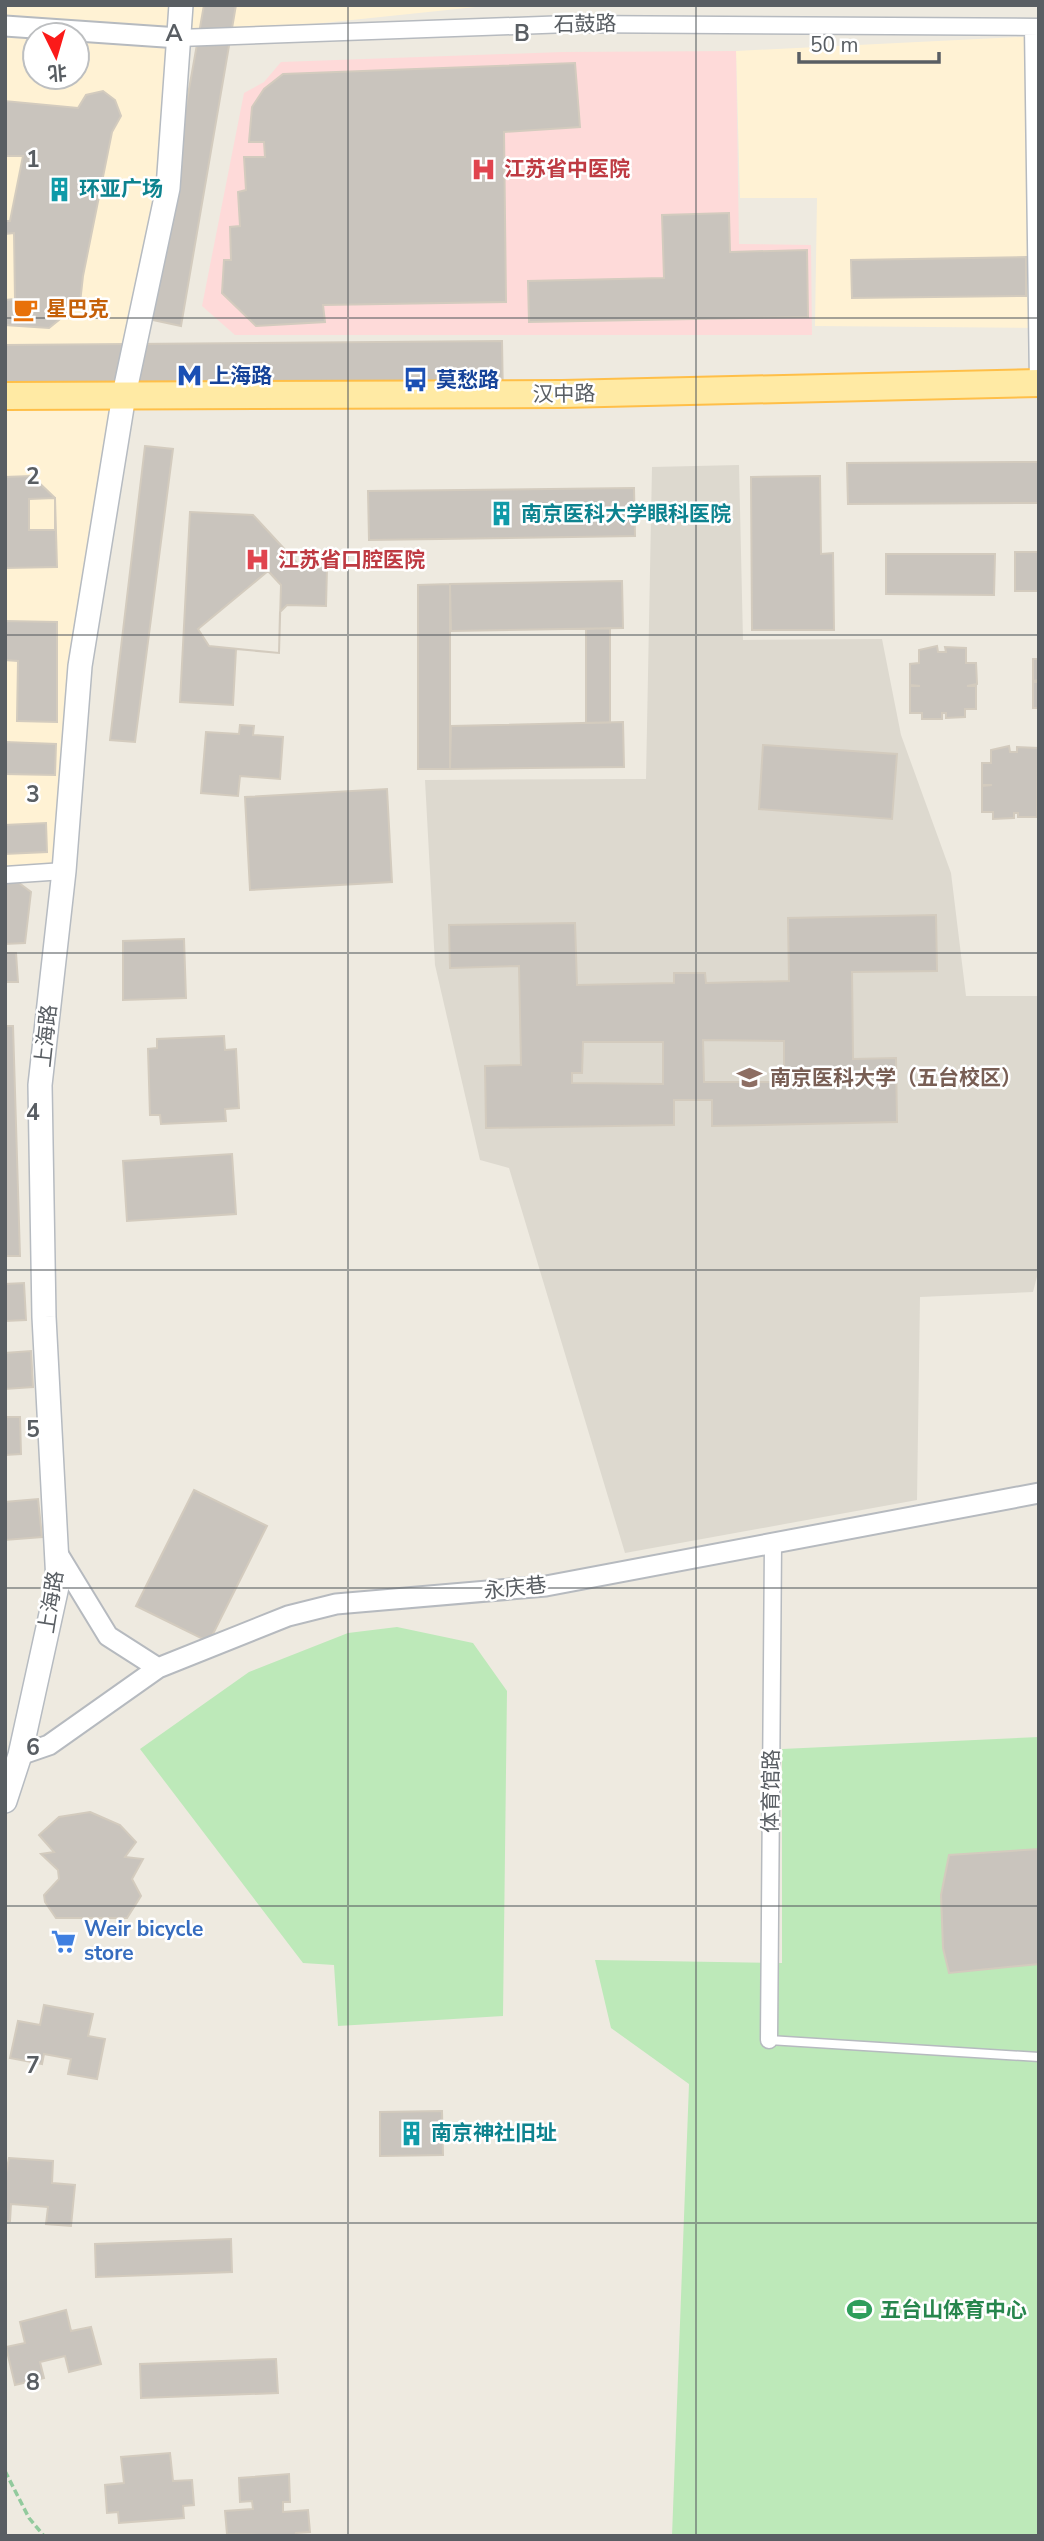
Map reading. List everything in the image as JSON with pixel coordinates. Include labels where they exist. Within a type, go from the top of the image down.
[{"type":"main road","points":[[124,395],[168,188],[181,5]]},
{"type":"main road","name":"汉中路","points":[[5,396],[562,394],[1038,383]]},
{"type":"main road","name":"上海路","points":[[5,1801],[13,1758],[58,1582],[44,1317],[40,1085],[64,872],[80,666],[124,395]]},
{"type":"street","name":"石鼓路","points":[[5,26],[179,38],[569,24],[1036,27]]},
{"type":"street","points":[[1036,27],[1038,383]]},
{"type":"street","points":[[5,875],[64,872]]},
{"type":"street","name":"永庆巷","points":[[13,1758],[49,1745],[158,1668],[288,1616],[336,1604],[546,1586],[1039,1493]]},
{"type":"street","name":"体育馆路","points":[[769,2040],[773,1543]]},
{"type":"street","points":[[58,1554],[108,1636],[158,1668]]},
{"type":"lane","points":[[769,2040],[1039,2057]]},
{"type":"path","points":[[5,2471],[29,2518],[44,2536]]},
{"type":"shaded area","points":[[5,5],[495,5],[179,38],[124,395],[64,871],[5,875]]},
{"type":"shaded area","points":[[1039,36],[1039,328],[815,326],[817,198],[740,198],[736,51]]},
{"type":"shaded area","name":"江苏省中医院","points":[[736,51],[739,244],[811,245],[812,335],[235,335],[202,306],[244,93],[264,82],[281,62],[562,52]]},
{"type":"shaded area","name":"南京医科大学（五台校区）","points":[[739,465],[743,640],[882,639],[901,735],[951,873],[966,996],[1039,996],[1039,1269],[1033,1292],[920,1297],[917,1500],[625,1553],[509,1168],[480,1160],[435,965],[425,780],[646,779],[652,467]]},
{"type":"green space","points":[[397,1627],[473,1643],[507,1691],[503,2016],[338,2026],[334,1965],[303,1963],[140,1749],[249,1672],[348,1633]]},
{"type":"green space","name":"五台山体育中心","points":[[1039,1737],[1039,2536],[672,2536],[689,2084],[611,2028],[595,1960],[782,1963],[782,1749]]},
{"type":"building","points":[[204,5],[236,5],[181,326],[148,319]]},
{"type":"building","points":[[575,63],[580,127],[504,132],[506,302],[323,305],[325,322],[256,326],[222,293],[224,260],[231,260],[230,227],[240,226],[238,192],[246,190],[244,157],[265,157],[264,142],[249,142],[252,107],[264,89],[283,74]]},
{"type":"building","name":"环亚广场","points":[[103,91],[115,100],[121,116],[112,132],[80,303],[49,328],[5,325],[5,221],[10,221],[23,156],[5,156],[5,101],[78,108],[86,95]]},
{"type":"building","points":[[729,213],[730,252],[807,250],[808,317],[529,322],[528,281],[664,278],[662,215]]},
{"type":"building","points":[[14,233],[15,299],[5,300],[5,234]]},
{"type":"building","points":[[1026,257],[1026,296],[852,298],[851,260]]},
{"type":"building","points":[[502,341],[503,401],[5,406],[5,345]]},
{"type":"building","points":[[145,446],[173,449],[135,742],[110,740]]},
{"type":"building","points":[[1039,462],[1039,503],[848,504],[847,463]]},
{"type":"building","points":[[32,476],[55,498],[57,567],[5,568],[5,477]]},
{"type":"building","points":[[820,476],[821,554],[833,553],[834,630],[752,630],[751,477]]},
{"type":"building","name":"南京医科大学眼科医院","points":[[634,488],[635,536],[369,540],[368,491]]},
{"type":"building","points":[[55,498],[55,530],[29,530],[29,499]]},
{"type":"building","points":[[190,512],[253,515],[301,567],[327,568],[326,606],[287,605],[280,612],[279,653],[236,649],[233,705],[180,702]]},
{"type":"building","points":[[1015,552],[1039,552],[1039,591],[1015,591]]},
{"type":"building","points":[[886,554],[995,554],[994,595],[886,594]]},
{"type":"building","points":[[268,571],[281,585],[279,653],[209,646],[198,629]]},
{"type":"building","points":[[622,581],[623,628],[451,631],[450,584]]},
{"type":"building","points":[[450,584],[450,769],[418,769],[418,585]]},
{"type":"building","points":[[5,621],[57,622],[57,722],[17,721],[18,661],[5,660]]},
{"type":"building","points":[[610,628],[610,723],[586,723],[586,629]]},
{"type":"building","points":[[937,646],[938,652],[946,652],[945,647],[966,648],[966,663],[976,663],[977,684],[967,686],[976,686],[976,709],[965,709],[965,717],[946,718],[946,713],[942,713],[942,719],[922,719],[922,713],[910,713],[910,686],[920,686],[910,685],[910,664],[919,663],[919,650]]},
{"type":"building","points":[[1033,659],[1039,659],[1039,680],[1033,681]]},
{"type":"building","points":[[1033,682],[1039,682],[1039,708],[1033,708]]},
{"type":"building","points":[[623,722],[624,767],[450,769],[451,726]]},
{"type":"building","points":[[240,725],[254,726],[253,735],[283,737],[280,779],[240,776],[238,796],[201,793],[206,732],[239,734]]},
{"type":"building","points":[[5,742],[56,744],[55,775],[5,774]]},
{"type":"building","points":[[763,745],[897,754],[892,819],[759,809]]},
{"type":"building","points":[[1009,746],[1010,752],[1017,752],[1017,747],[1038,748],[1037,817],[1018,817],[1018,813],[1014,813],[1014,818],[993,819],[993,812],[982,812],[982,786],[992,785],[982,785],[982,763],[991,763],[991,750]]},
{"type":"building","points":[[387,789],[392,882],[250,890],[245,797]]},
{"type":"building","points":[[46,823],[47,852],[5,854],[5,825]]},
{"type":"building","points":[[5,883],[19,883],[31,892],[25,943],[5,944]]},
{"type":"building","points":[[936,915],[937,971],[852,972],[853,1059],[896,1058],[897,1122],[712,1126],[712,1100],[674,1100],[674,1125],[486,1128],[485,1066],[521,1065],[519,966],[450,968],[449,925],[575,923],[577,985],[674,983],[674,973],[705,973],[706,983],[789,981],[788,918]],"holes":[[[703,1040],[784,1041],[784,1072],[794,1073],[795,1082],[704,1082]],[[583,1042],[663,1042],[663,1084],[572,1083],[572,1073],[582,1073]]]},
{"type":"building","points":[[184,939],[186,998],[123,1000],[123,941]]},
{"type":"building","points":[[5,953],[16,953],[18,982],[5,982]]},
{"type":"building","points":[[5,1026],[13,1026],[20,1256],[5,1256]]},
{"type":"building","points":[[224,1036],[225,1050],[236,1049],[239,1108],[225,1109],[226,1121],[161,1124],[160,1115],[150,1115],[148,1049],[157,1048],[157,1039]]},
{"type":"building","points":[[232,1154],[236,1214],[127,1221],[123,1161]]},
{"type":"building","points":[[24,1283],[26,1320],[5,1321],[5,1284]]},
{"type":"building","points":[[31,1351],[33,1387],[5,1389],[5,1353]]},
{"type":"building","points":[[5,1417],[20,1417],[21,1454],[5,1455]]},
{"type":"building","points":[[194,1490],[267,1526],[209,1642],[136,1606]]},
{"type":"building","points":[[38,1499],[42,1537],[5,1540],[5,1502]]},
{"type":"building","points":[[90,1812],[120,1825],[136,1842],[125,1857],[143,1859],[132,1879],[141,1896],[127,1918],[56,1918],[45,1902],[44,1895],[59,1879],[58,1870],[41,1854],[54,1852],[39,1835],[59,1817]]},
{"type":"building","points":[[1039,1849],[1039,1964],[949,1973],[943,1948],[941,1895],[949,1855]]},
{"type":"building","points":[[44,2005],[93,2014],[88,2036],[105,2039],[97,2079],[68,2074],[71,2059],[44,2054],[42,2064],[10,2058],[18,2021],[40,2025]]},
{"type":"building","name":"南京神社旧址","points":[[442,2111],[443,2155],[380,2156],[380,2112]]},
{"type":"building","points":[[9,2158],[53,2161],[52,2183],[75,2185],[71,2226],[46,2224],[48,2207],[11,2204],[10,2221],[5,2221],[5,2178]]},
{"type":"building","points":[[231,2239],[232,2272],[96,2277],[95,2244]]},
{"type":"building","points":[[66,2310],[71,2331],[91,2327],[101,2364],[69,2372],[65,2356],[40,2362],[44,2378],[15,2385],[6,2347],[25,2343],[20,2322]]},
{"type":"building","points":[[276,2359],[278,2393],[141,2398],[140,2364]]},
{"type":"building","points":[[170,2453],[173,2481],[192,2480],[194,2505],[183,2506],[184,2518],[119,2523],[118,2512],[107,2513],[105,2485],[124,2483],[121,2457]]},
{"type":"building","points":[[289,2474],[290,2502],[283,2502],[283,2512],[308,2510],[310,2532],[296,2533],[295,2536],[227,2534],[225,2511],[253,2509],[252,2501],[240,2502],[239,2478]]},
{"type":"place","name":"江苏省中医院","points":[[484,169]]},
{"type":"place","name":"环亚广场","points":[[59,189]]},
{"type":"place","name":"星巴克","points":[[26,309]]},
{"type":"place","name":"上海路","points":[[189,376]]},
{"type":"place","name":"莫愁路","points":[[416,380]]},
{"type":"place","name":"南京医科大学眼科医院","points":[[501,514]]},
{"type":"place","name":"江苏省口腔医院","points":[[258,560]]},
{"type":"place","name":"南京医科大学（五台校区）","points":[[750,1078]]},
{"type":"place","name":"Weir bicycle store","points":[[64,1941]]},
{"type":"place","name":"南京神社旧址","points":[[411,2133]]},
{"type":"place","name":"五台山体育中心","points":[[860,2310]]}]
